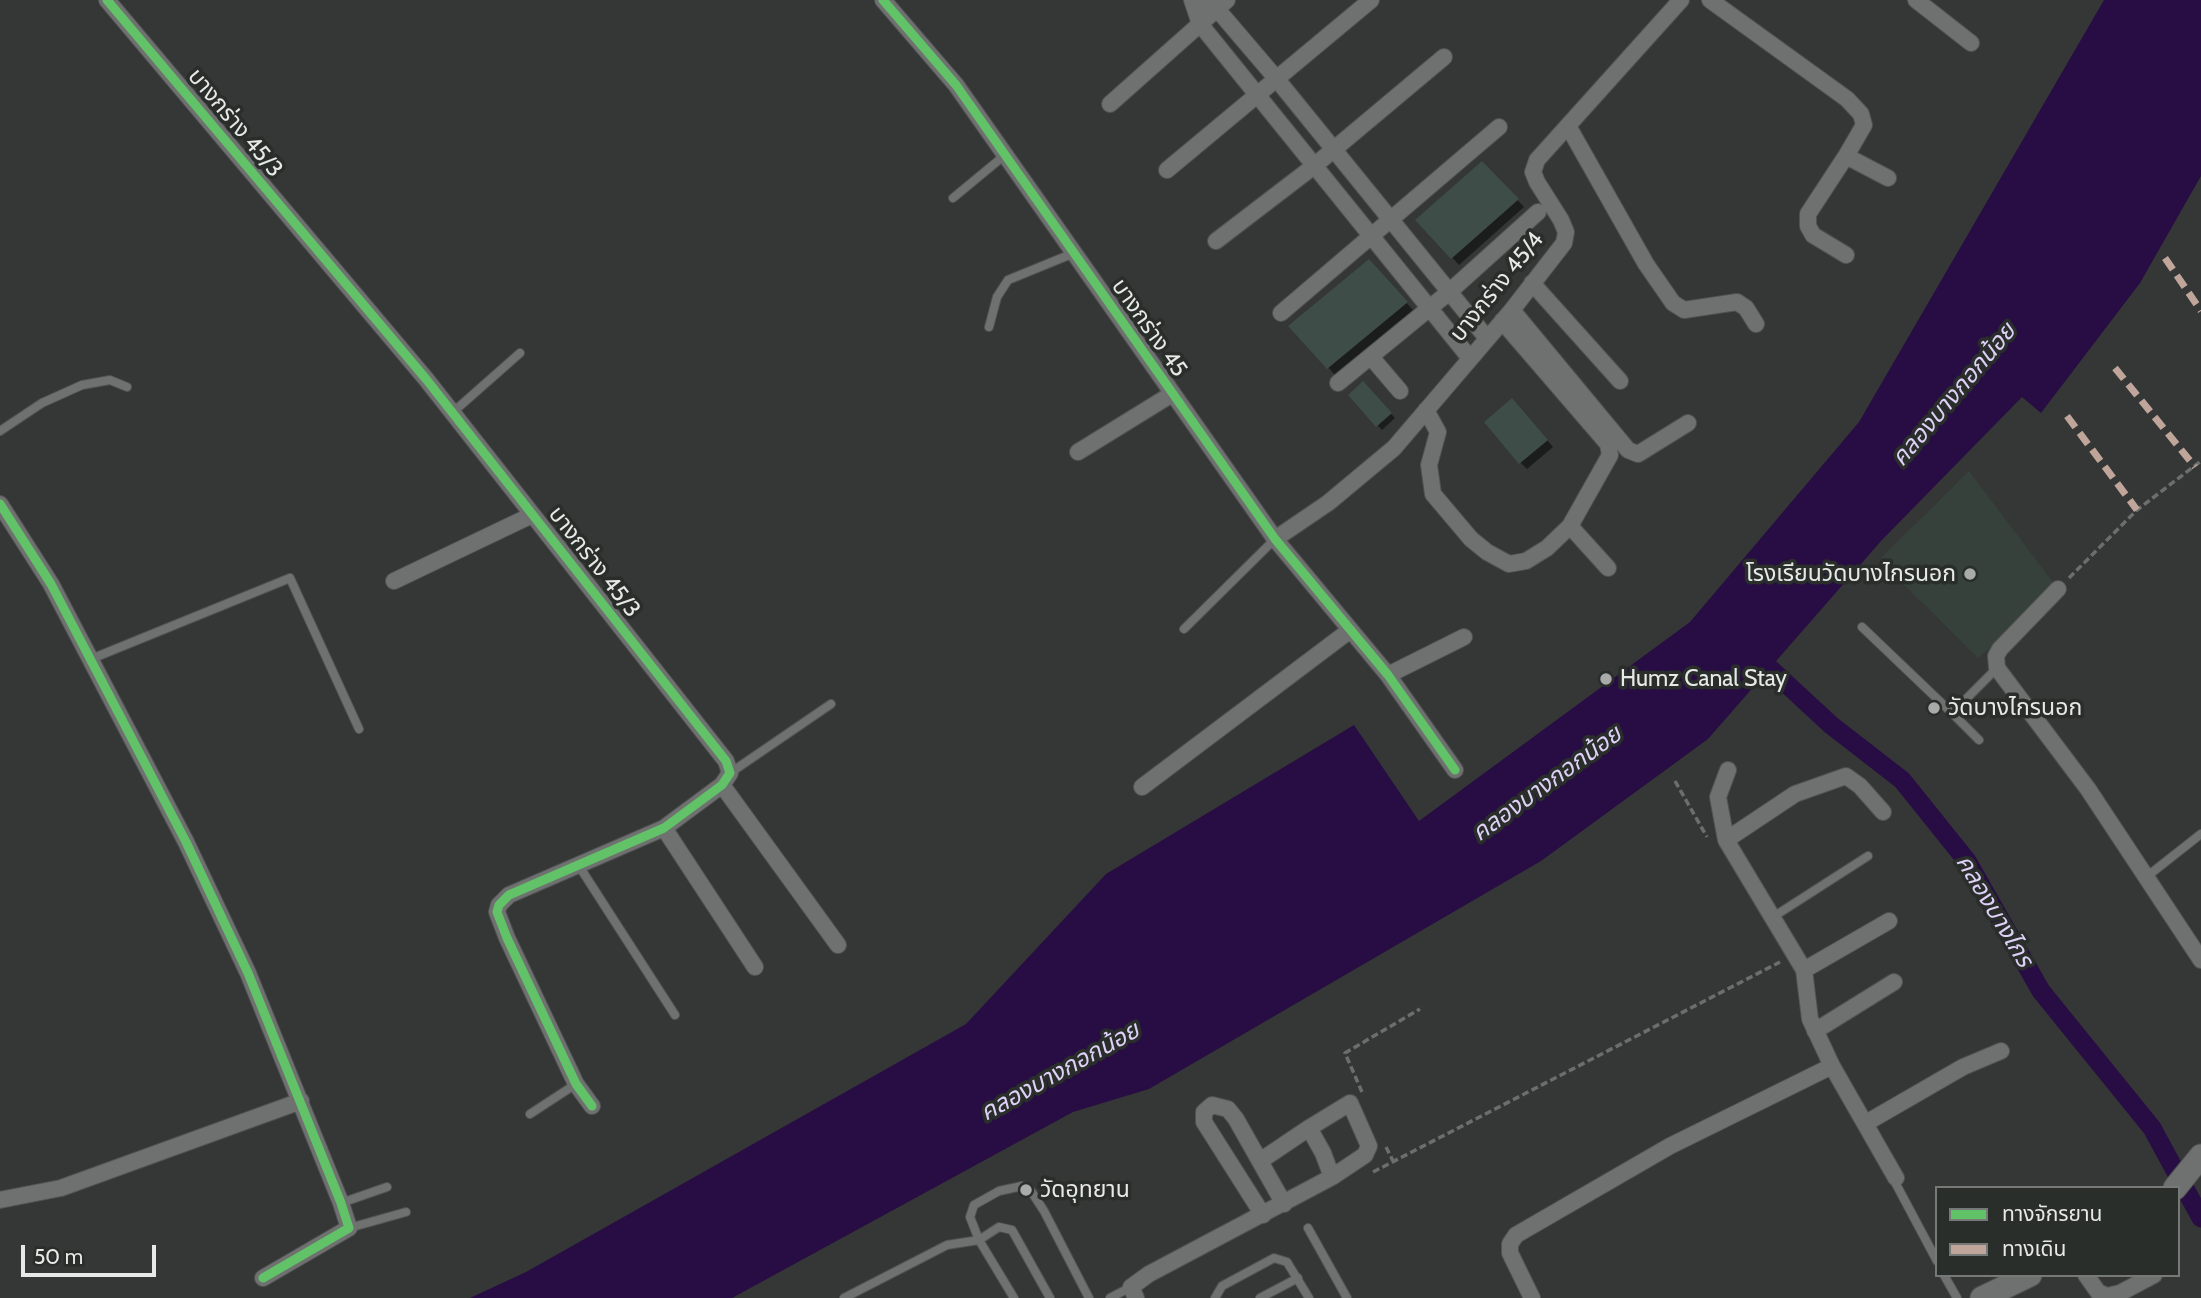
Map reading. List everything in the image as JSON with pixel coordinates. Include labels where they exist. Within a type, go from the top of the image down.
[{"type":"street","name":"บางกร่าง 45/3","points":[[107,0],[452,413],[726,761],[726,779],[838,946]]},
{"type":"street","name":"บางกร่าง 45","points":[[883,0],[956,85],[1275,540],[1388,675],[1455,771]]},
{"type":"street","points":[[1192,0],[1200,24],[1469,357]]},
{"type":"street","points":[[1200,0],[1222,4],[1275,77],[1486,337]]},
{"type":"street","points":[[1167,170],[1275,77],[1371,0]]},
{"type":"street","name":"บางกร่าง 45/4","points":[[1275,540],[1371,470],[1394,448],[1486,337],[1507,316],[1564,243],[1566,232],[1536,182],[1533,172],[1537,160],[1681,0]]},
{"type":"street","points":[[1710,0],[1847,99],[1861,114],[1864,125],[1808,214],[1808,226],[1814,235],[1846,255]]},
{"type":"street","points":[[1916,0],[1971,43]]},
{"type":"street","points":[[1110,104],[1222,4]]},
{"type":"street","points":[[1216,241],[1314,166],[1444,57]]},
{"type":"street","points":[[1281,313],[1499,127]]},
{"type":"street","points":[[1562,131],[1673,303],[1684,310],[1691,310],[1737,302],[1746,308],[1756,324]]},
{"type":"street","points":[[1846,156],[1888,178]]},
{"type":"street","points":[[1338,383],[1430,309],[1538,212]]},
{"type":"street","points":[[1532,283],[1620,381]]},
{"type":"street","points":[[1507,316],[1628,450],[1638,454],[1688,423]]},
{"type":"street","points":[[1426,410],[1438,432],[1429,465],[1433,494],[1487,552],[1509,564],[1526,561],[1547,548],[1570,526],[1610,455],[1608,444],[1507,316]]},
{"type":"street","points":[[1371,357],[1399,391]]},
{"type":"street","points":[[1079,452],[1172,394]]},
{"type":"street","points":[[0,503],[51,584],[186,842],[248,973],[341,1203],[349,1228],[263,1278]]},
{"type":"street","points":[[394,581],[532,514]]},
{"type":"street","points":[[1570,526],[1608,568]]},
{"type":"street","points":[[2058,589],[2000,649],[1996,656],[1997,667],[2088,789],[2201,960]]},
{"type":"street","points":[[1142,787],[1349,631]]},
{"type":"street","points":[[1388,675],[1464,637]]},
{"type":"street","points":[[1728,770],[1717,797],[1726,840],[1804,970],[1807,1007],[1815,1031],[1896,1181]]},
{"type":"street","points":[[1726,840],[1795,794],[1846,776],[1860,786],[1883,812]]},
{"type":"street","points":[[592,1106],[576,1084],[496,912],[509,895],[664,828],[726,779]]},
{"type":"street","points":[[664,828],[755,967]]},
{"type":"street","points":[[1804,970],[1889,921]]},
{"type":"street","points":[[1815,1031],[1894,982]]},
{"type":"street","points":[[1866,1123],[1971,1062],[2001,1051]]},
{"type":"street","points":[[1532,1298],[1510,1254],[1510,1244],[1516,1235],[1670,1146],[1832,1066]]},
{"type":"street","points":[[0,1200],[61,1188],[301,1101]]},
{"type":"street","points":[[1133,1292],[1164,1266],[1332,1177],[1365,1155],[1369,1146],[1350,1102],[1260,1161]]},
{"type":"street","points":[[1263,1215],[1204,1122],[1205,1112],[1212,1105],[1228,1109],[1284,1203]]},
{"type":"street","points":[[1309,1128],[1324,1153],[1332,1177]]},
{"type":"street","points":[[2177,1186],[2201,1156]]},
{"type":"street","points":[[1982,1298],[2026,1277]]},
{"type":"street","points":[[2087,1277],[2098,1292],[2108,1296],[2120,1293],[2150,1277]]},
{"type":"lane","points":[[953,198],[1005,155]]},
{"type":"lane","points":[[989,327],[997,297],[1008,280],[1074,253]]},
{"type":"lane","points":[[452,413],[520,353]]},
{"type":"lane","points":[[0,431],[42,403],[82,385],[110,380],[127,387]]},
{"type":"lane","points":[[1184,629],[1275,540]]},
{"type":"lane","points":[[91,659],[290,578],[359,729]]},
{"type":"lane","points":[[1862,627],[1979,740]]},
{"type":"lane","points":[[1952,713],[1997,667]]},
{"type":"lane","points":[[726,779],[831,704]]},
{"type":"lane","points":[[2145,878],[2201,834]]},
{"type":"lane","points":[[1773,917],[1868,856]]},
{"type":"lane","points":[[579,866],[675,1015]]},
{"type":"lane","points":[[530,1114],[576,1084]]},
{"type":"lane","points":[[1896,1181],[1935,1257]]},
{"type":"lane","points":[[341,1203],[387,1186]]},
{"type":"lane","points":[[1014,1298],[979,1240],[970,1217],[974,1205],[999,1191],[1022,1186],[1031,1191],[1044,1211],[1089,1298]]},
{"type":"lane","points":[[349,1228],[406,1212]]},
{"type":"lane","points":[[844,1298],[947,1245],[979,1240],[999,1227],[1012,1230],[1050,1298]]},
{"type":"lane","points":[[1308,1228],[1347,1298]]},
{"type":"lane","points":[[1216,1298],[1222,1286],[1274,1258],[1287,1262],[1309,1298]]},
{"type":"lane","points":[[1945,1277],[1957,1298]]},
{"type":"lane","points":[[1261,1298],[1298,1278]]},
{"type":"lane","points":[[1110,1298],[1133,1292]]},
{"type":"path","points":[[2058,589],[2137,510],[2201,461]]},
{"type":"path","points":[[1371,1172],[1795,954]]},
{"type":"path","points":[[1365,1098],[1345,1053],[1420,1009]]},
{"type":"path","points":[[1381,1136],[1392,1161]]},
{"type":"shaded area","name":"โรงเรียนวัดบางไกรนอก","points":[[1969,471],[2058,589],[1978,658],[1879,560]]},
{"type":"water","name":"คลองบางกอกน้อย","points":[[2104,0],[2201,0],[2201,176],[2140,283],[2041,413],[2022,397],[1881,541],[1708,739],[1541,861],[1149,1089],[1073,1112],[732,1298],[470,1298],[526,1272],[966,1024],[1106,874],[1354,725],[1419,821],[1690,622],[1859,422]]},
{"type":"building","points":[[1482,161],[1519,199],[1451,259],[1415,220]]},
{"type":"building","points":[[1369,259],[1408,302],[1327,369],[1288,326]]},
{"type":"building","points":[[1363,381],[1392,413],[1376,427],[1348,395]]},
{"type":"building","points":[[1512,398],[1548,440],[1519,464],[1484,422]]},
{"type":"waterway","name":"คลองบางไกร","points":[[1750,650],[1831,725],[1902,780],[1967,861],[2041,991],[2152,1128],[2201,1218]]},
{"type":"marked path","points":[[2165,258],[2201,311]]},
{"type":"marked path","points":[[2115,368],[2195,467]]},
{"type":"marked path","points":[[2067,416],[2137,510]]},
{"type":"cycle path","points":[[107,0],[426,379],[726,761],[730,773],[722,785],[664,828],[509,895],[499,905],[497,912],[507,938],[576,1084],[592,1106]]},
{"type":"cycle path","points":[[883,0],[956,85],[1275,539],[1388,675],[1455,770]]},
{"type":"cycle path","points":[[0,504],[51,584],[186,842],[248,973],[341,1203],[349,1228],[263,1278]]},
{"type":"place","name":"โรงเรียนวัดบางไกรนอก","points":[[1970,574]]},
{"type":"place","name":"Humz Canal Stay","points":[[1606,679]]},
{"type":"place","name":"วัดบางไกรนอก","points":[[1934,708]]},
{"type":"place","name":"วัดอุทยาน","points":[[1026,1190]]}]
